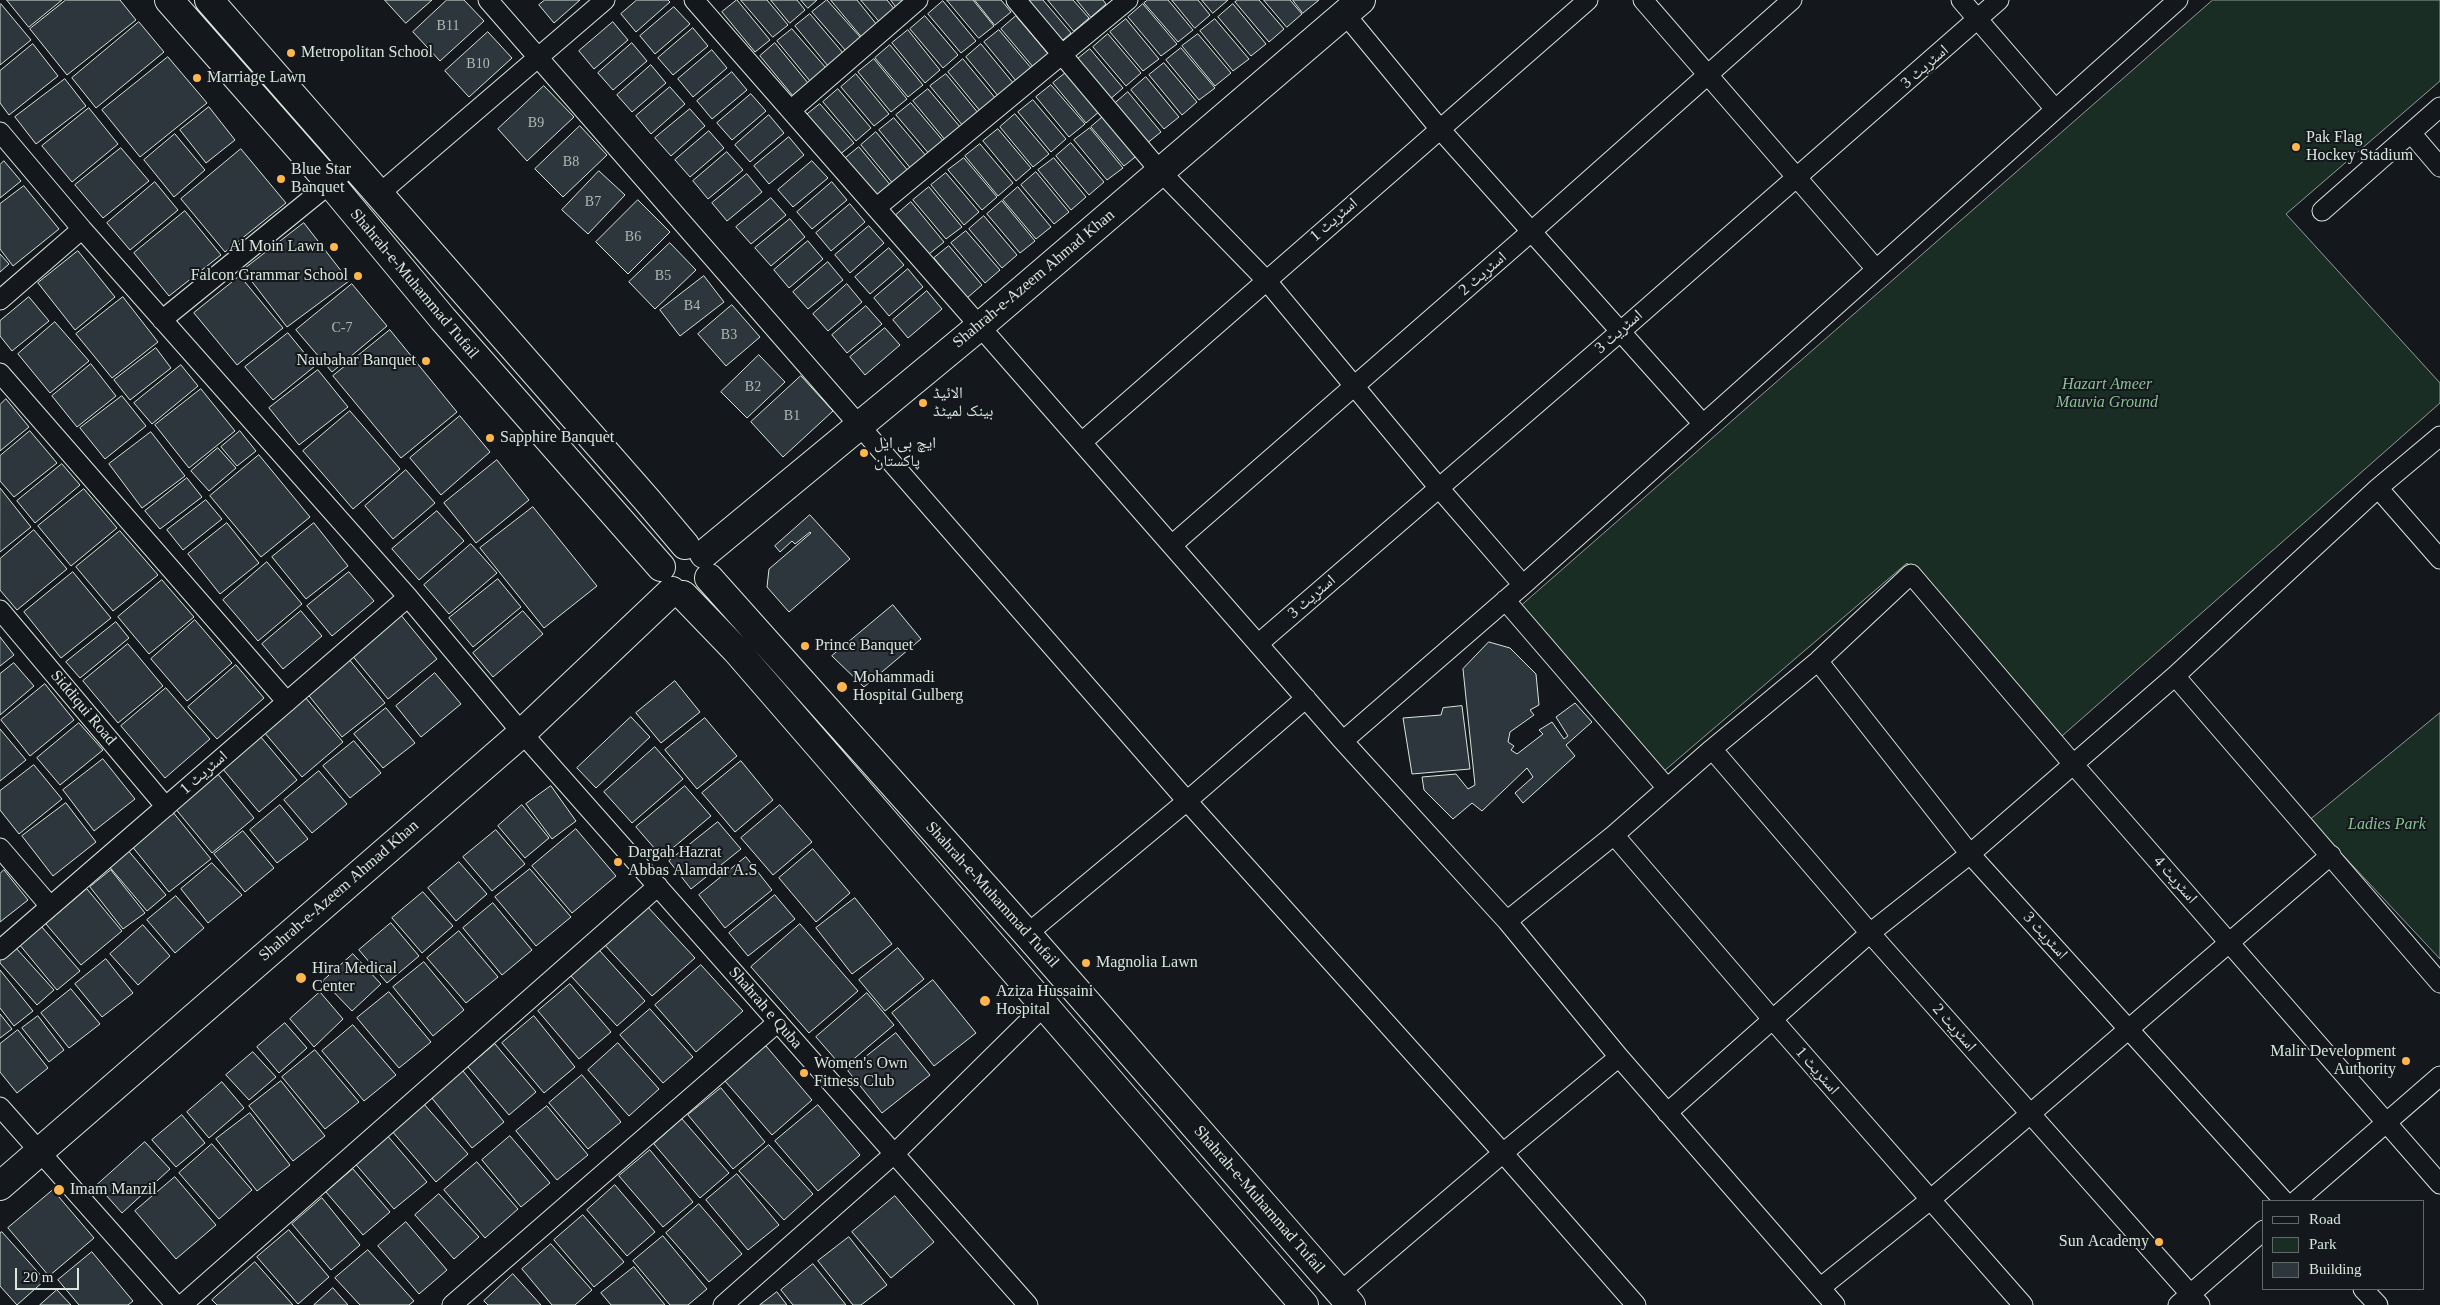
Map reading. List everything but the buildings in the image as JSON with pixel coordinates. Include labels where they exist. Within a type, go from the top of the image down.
[{"type":"main road","name":"Shahrah-e-Muhammad Tufail","points":[[169,0],[330,184],[442,319],[661,567]]},
{"type":"main road","name":"Shahrah-e-Muhammad Tufail","points":[[209,0],[1345,1299]]},
{"type":"main road","name":"Shahrah-e-Azeem Ahmad Khan","points":[[699,559],[859,424],[980,326],[1160,171],[1346,5]]},
{"type":"main road","points":[[676,547],[699,559],[699,591],[678,593],[665,585],[661,567],[669,552],[676,547]]},
{"type":"main road","name":"Shahrah-e-Muhammad Tufail","points":[[678,593],[743,657],[1304,1305]]},
{"type":"main road","name":"Shahrah-e-Azeem Ahmad Khan","points":[[0,1186],[522,733],[678,593]]},
{"type":"street","points":[[488,0],[1188,801],[1503,1153],[1636,1305]]},
{"type":"street","points":[[380,194],[605,0]]},
{"type":"street","points":[[790,110],[918,0]]},
{"type":"street","points":[[1016,0],[1160,171],[1266,280],[1439,488],[1523,585]]},
{"type":"street","points":[[876,208],[1063,56],[1128,0]]},
{"type":"street","name":"اسٹریٹ 1","points":[[1082,442],[1439,128],[1588,0]]},
{"type":"street","points":[[1643,0],[1876,269]]},
{"type":"street","name":"اسٹریٹ 2","points":[[1172,545],[1532,231],[1792,0]]},
{"type":"street","points":[[1961,0],[2055,109]]},
{"type":"street","name":"اسٹریٹ 3","points":[[1258,644],[1621,331],[1999,0]]},
{"type":"street","points":[[1343,740],[1523,585],[2178,0]]},
{"type":"street","points":[[700,2],[790,110],[1258,644],[1507,921],[1619,1057],[1835,1305]]},
{"type":"street","points":[[1346,5],[1439,128],[1703,424]]},
{"type":"street","points":[[2322,211],[2440,107]]},
{"type":"street","name":"Shahrah e Quba","points":[[0,132],[82,229],[408,597],[522,733],[1028,1305]]},
{"type":"street","points":[[2411,133],[2440,166]]},
{"type":"street","points":[[162,320],[354,164]]},
{"type":"street","points":[[0,300],[82,229]]},
{"type":"street","points":[[0,373],[287,702]]},
{"type":"street","points":[[1667,1113],[1870,933],[1970,854],[2175,676],[2378,488],[2440,436]]},
{"type":"street","points":[[2378,488],[2440,559]]},
{"type":"street","name":"اسٹریٹ 4","points":[[1818,661],[1911,574],[2073,764],[2440,1184]]},
{"type":"street","name":"اسٹریٹ 1","points":[[0,950],[408,597]]},
{"type":"street","points":[[1505,600],[1667,788]]},
{"type":"street","name":"Siddiqui Road","points":[[0,610],[166,806]]},
{"type":"street","points":[[1507,921],[1614,835],[1712,749],[1818,661]]},
{"type":"street","name":"اسٹریٹ 3","points":[[1818,661],[1970,854],[2283,1200]]},
{"type":"street","points":[[2175,676],[2331,855],[2440,984]]},
{"type":"street","points":[[1027,934],[1188,801],[1306,698]]},
{"type":"street","name":"اسٹریٹ 2","points":[[1712,749],[2189,1301]]},
{"type":"street","name":"اسٹریٹ 1","points":[[1614,835],[1773,1020],[2023,1305]]},
{"type":"street","points":[[0,848],[50,906]]},
{"type":"street","points":[[1820,1288],[1930,1200],[2331,855]]},
{"type":"street","points":[[182,1305],[658,886]]},
{"type":"street","points":[[724,1305],[894,1154],[1045,1005]]},
{"type":"street","points":[[452,1305],[778,1022]]},
{"type":"street","points":[[1345,1299],[1503,1153],[1619,1057]]},
{"type":"street","points":[[2297,1200],[2440,1076]]},
{"type":"street","points":[[0,1107],[176,1305]]},
{"type":"street","points":[[2189,1301],[2262,1232]]},
{"type":"street","points":[[2364,1290],[2378,1305]]},
{"type":"green space","name":"Hazart Ameer Mauvia Ground","points":[[2213,0],[2440,0],[2440,81],[2286,214],[2440,383],[2440,403],[2062,736],[1907,563],[1664,771],[1521,606]]},
{"type":"green space","name":"Ladies Park","points":[[2440,713],[2440,959],[2310,820]]},
{"type":"place","name":"Metropolitan School","points":[[291,53]]},
{"type":"place","name":"Marriage Lawn","points":[[197,78]]},
{"type":"place","name":"Pak Flag Hockey Stadium","points":[[2296,147]]},
{"type":"place","name":"Blue Star Banquet","points":[[281,179]]},
{"type":"place","name":"Al Moin Lawn","points":[[334,247]]},
{"type":"place","name":"Falcon Grammar School","points":[[358,276]]},
{"type":"place","name":"Naubahar Banquet","points":[[426,361]]},
{"type":"place","name":"الائیڈ بینک لمیٹڈ","points":[[923,403]]},
{"type":"place","name":"Sapphire Banquet","points":[[490,438]]},
{"type":"place","name":"ایچ بی ایل پاکستان","points":[[864,453]]},
{"type":"place","name":"Prince Banquet","points":[[805,646]]},
{"type":"place","name":"Mohammadi Hospital Gulberg","points":[[842,687]]},
{"type":"place","name":"Dargah Hazrat Abbas Alamdar A.S","points":[[618,862]]},
{"type":"place","name":"Magnolia Lawn","points":[[1086,963]]},
{"type":"place","name":"Hira Medical Center","points":[[301,978]]},
{"type":"place","name":"Aziza Hussaini Hospital","points":[[985,1001]]},
{"type":"place","name":"Malir Development Authority","points":[[2406,1061]]},
{"type":"place","name":"Women's Own Fitness Club","points":[[804,1073]]},
{"type":"place","name":"Imam Manzil","points":[[59,1190]]},
{"type":"place","name":"Sun Academy","points":[[2159,1242]]}]
